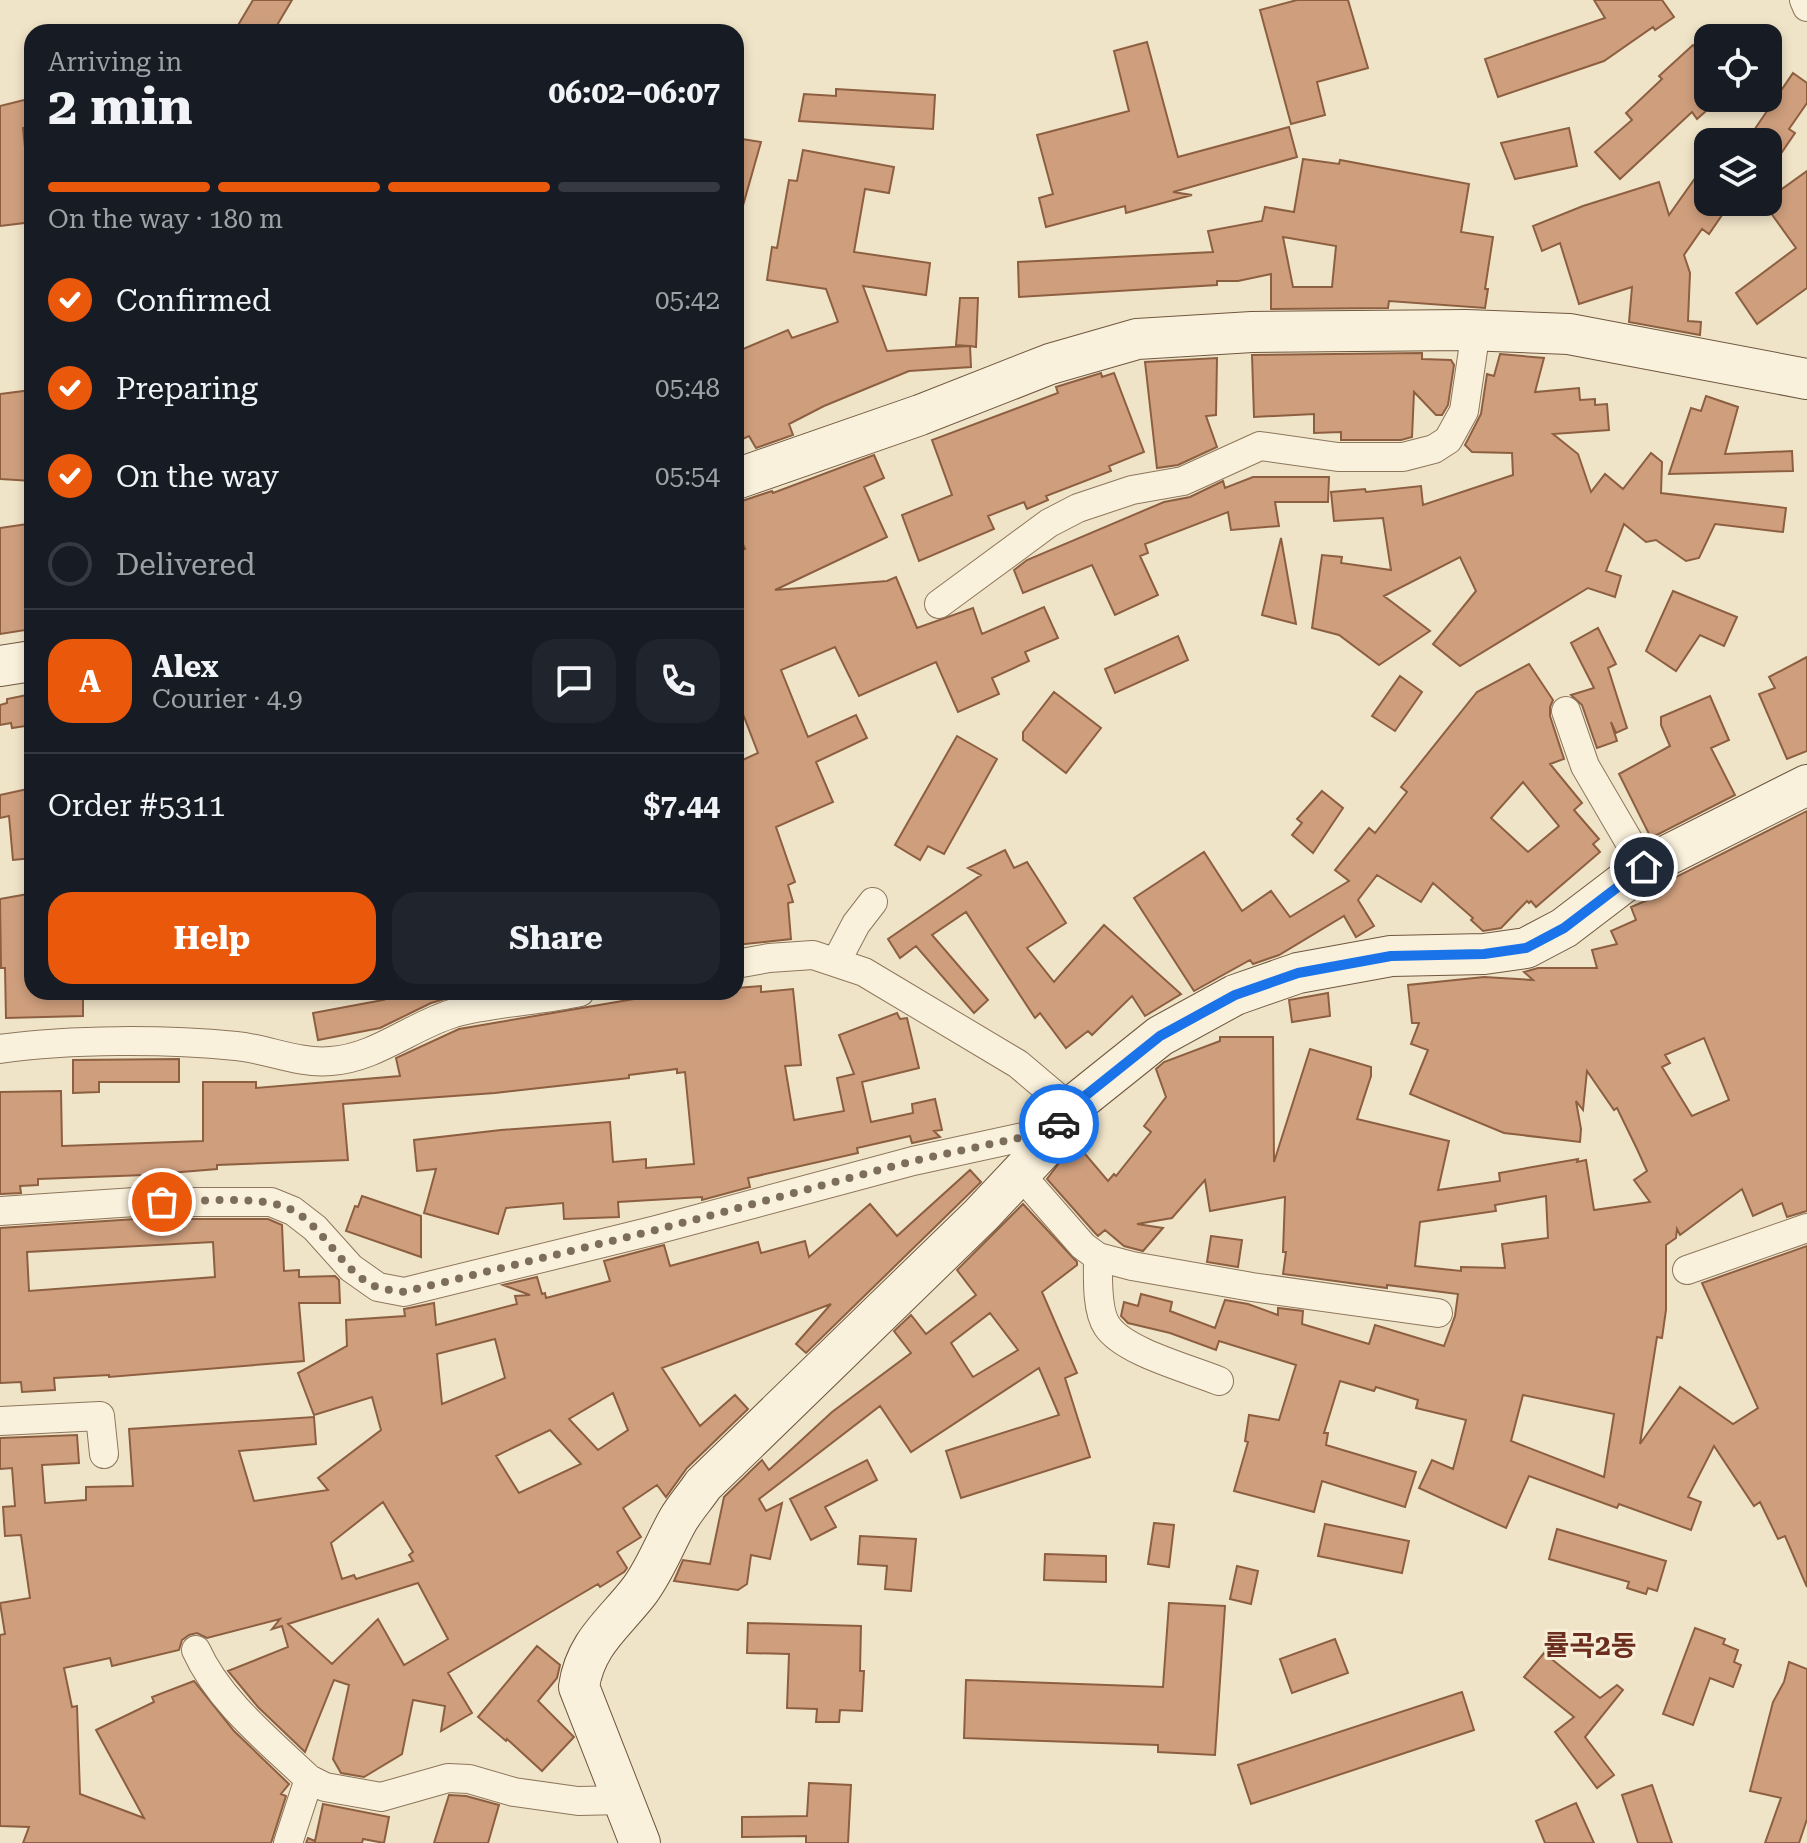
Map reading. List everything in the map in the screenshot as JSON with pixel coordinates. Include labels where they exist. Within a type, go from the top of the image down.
[{"type":"street","points":[[1804,0],[1807,7]]},
{"type":"street","points":[[939,604],[1049,523],[1078,508],[1132,490],[1183,481],[1260,446],[1338,457],[1403,457],[1434,449],[1448,440],[1464,411],[1476,330]]},
{"type":"street","points":[[744,476],[920,415],[1050,364],[1137,339],[1252,332],[1476,330],[1569,334],[1807,379]]},
{"type":"street","points":[[0,666],[24,662]]},
{"type":"street","points":[[1566,711],[1585,766],[1644,867]]},
{"type":"street","points":[[640,1843],[579,1687],[582,1666],[592,1647],[640,1590],[664,1552],[678,1520],[703,1485],[981,1215],[1043,1149],[1062,1119],[1160,1036],[1235,995],[1298,973],[1391,956],[1484,954],[1526,948],[1564,928],[1644,867],[1807,785]]},
{"type":"street","points":[[836,962],[856,924],[873,902]]},
{"type":"street","points":[[744,963],[813,955],[864,972],[1018,1064],[1062,1119]]},
{"type":"street","points":[[0,1049],[92,1043],[206,1043],[255,1047],[302,1061],[332,1061],[368,1054],[406,1033],[453,1014],[523,1000]]},
{"type":"street","points":[[0,1211],[135,1202],[271,1202],[293,1211],[315,1228],[351,1268],[378,1287],[404,1292],[656,1230],[1062,1119]]},
{"type":"street","points":[[1020,1174],[1083,1246],[1098,1257],[1252,1287],[1438,1313]]},
{"type":"street","points":[[1687,1270],[1807,1228]]},
{"type":"street","points":[[1098,1257],[1098,1286],[1105,1323],[1118,1338],[1219,1381]]},
{"type":"street","points":[[0,1421],[100,1416],[104,1454]]},
{"type":"street","points":[[196,1650],[204,1668],[226,1697],[309,1779],[325,1787],[381,1797],[448,1778],[469,1779],[514,1792],[578,1801],[624,1800]]},
{"type":"street","points":[[288,1843],[309,1779]]},
{"type":"building","points":[[253,0],[292,0],[278,24],[239,24]]},
{"type":"building","points":[[1297,0],[1348,0],[1368,68],[1317,82],[1325,115],[1291,124],[1260,10]]},
{"type":"building","points":[[1594,0],[1662,0],[1674,17],[1655,30],[1653,27],[1604,61],[1498,97],[1485,59],[1605,18]]},
{"type":"building","points":[[1147,42],[1178,157],[1289,127],[1297,157],[1173,192],[1192,195],[1126,213],[1125,206],[1046,227],[1039,198],[1053,194],[1037,135],[1129,111],[1114,51]]},
{"type":"building","points":[[1693,45],[1694,112],[1705,112],[1697,119],[1692,112],[1620,179],[1595,152],[1632,120],[1626,113],[1662,79],[1659,76]]},
{"type":"building","points":[[1793,73],[1807,83],[1807,103],[1789,129],[1795,133],[1782,152],[1782,128],[1756,128],[1766,112],[1782,112],[1782,89]]},
{"type":"building","points":[[836,89],[935,95],[933,129],[799,121],[804,94],[836,96]]},
{"type":"building","points":[[24,100],[24,223],[0,226],[0,106]]},
{"type":"building","points":[[1569,128],[1577,166],[1515,179],[1501,143]]},
{"type":"building","points":[[744,139],[761,142],[744,202]]},
{"type":"building","points":[[803,150],[894,167],[889,193],[865,189],[854,252],[930,263],[926,295],[863,286],[887,351],[969,346],[956,345],[960,298],[978,298],[976,347],[970,346],[971,367],[909,371],[824,406],[789,424],[793,435],[756,448],[749,436],[744,438],[744,349],[788,330],[792,338],[838,322],[826,289],[767,280],[772,247],[777,248],[789,180],[797,181]]},
{"type":"building","points":[[1303,159],[1339,164],[1340,160],[1469,184],[1461,232],[1493,237],[1485,308],[1389,301],[1388,308],[1271,309],[1271,274],[1238,281],[1217,281],[1217,285],[1019,297],[1018,262],[1213,252],[1208,231],[1262,221],[1265,207],[1294,212]],"holes":[[[1283,237],[1336,246],[1332,287],[1293,287]]]},
{"type":"building","points":[[1807,171],[1807,288],[1757,324],[1736,293],[1796,248],[1773,216],[1782,216],[1782,189]]},
{"type":"building","points":[[1694,180],[1694,216],[1721,216],[1709,234],[1702,229],[1684,255],[1690,273],[1688,321],[1701,322],[1700,335],[1629,322],[1632,287],[1579,304],[1560,243],[1542,251],[1533,226],[1659,182],[1669,215]]},
{"type":"building","points":[[1422,353],[1422,359],[1451,360],[1454,365],[1448,405],[1442,415],[1436,415],[1414,392],[1412,437],[1401,440],[1341,440],[1341,432],[1314,433],[1314,414],[1254,417],[1252,355]]},
{"type":"building","points":[[1500,354],[1544,358],[1535,392],[1579,388],[1580,400],[1595,399],[1595,405],[1607,404],[1609,430],[1553,434],[1578,454],[1591,492],[1605,474],[1623,489],[1651,453],[1662,462],[1661,493],[1786,508],[1783,532],[1715,524],[1699,558],[1686,561],[1656,540],[1646,542],[1624,524],[1606,571],[1621,576],[1615,597],[1588,588],[1460,666],[1433,644],[1476,591],[1460,557],[1384,596],[1430,631],[1379,665],[1339,635],[1312,628],[1322,555],[1342,557],[1341,563],[1391,570],[1383,518],[1334,521],[1331,492],[1421,486],[1423,505],[1513,475],[1512,453],[1472,452],[1465,445],[1481,414],[1487,374],[1494,376]]},
{"type":"building","points":[[1217,358],[1216,415],[1206,416],[1217,447],[1178,465],[1157,468],[1145,362]]},
{"type":"building","points":[[1101,373],[1102,377],[1114,373],[1144,452],[1109,466],[1111,471],[1046,496],[1048,500],[1027,509],[1024,502],[988,516],[994,529],[919,561],[902,515],[952,495],[932,440],[1058,393],[1056,387]]},
{"type":"building","points":[[24,391],[24,480],[0,479],[0,394]]},
{"type":"building","points":[[1706,396],[1738,407],[1725,454],[1792,451],[1793,471],[1669,474],[1691,408],[1701,411]]},
{"type":"building","points":[[874,455],[884,478],[864,487],[887,537],[775,590],[887,581],[896,577],[917,628],[973,608],[982,634],[1044,607],[1058,638],[1025,652],[1029,661],[992,678],[999,694],[958,712],[936,662],[859,696],[835,647],[781,670],[808,737],[856,715],[867,738],[816,762],[833,802],[776,827],[795,882],[788,885],[793,902],[788,903],[791,939],[744,944],[744,759],[758,753],[744,717],[744,500],[773,493]]},
{"type":"building","points":[[1253,477],[1329,477],[1328,502],[1275,502],[1279,526],[1231,530],[1228,512],[1145,544],[1148,553],[1140,556],[1158,595],[1115,615],[1092,565],[1023,593],[1014,570],[1027,560],[1164,502],[1190,497],[1223,481],[1225,488]]},
{"type":"building","points":[[24,525],[24,630],[0,634],[0,528]]},
{"type":"building","points":[[1281,538],[1296,624],[1262,615]]},
{"type":"building","points":[[1673,591],[1737,617],[1724,646],[1700,635],[1676,671],[1646,651]]},
{"type":"building","points":[[1598,628],[1616,664],[1608,668],[1627,728],[1616,733],[1611,722],[1617,741],[1597,748],[1582,705],[1571,695],[1594,688],[1571,643]]},
{"type":"building","points":[[1178,636],[1188,660],[1115,693],[1105,669]]},
{"type":"building","points":[[1807,657],[1807,751],[1787,759],[1759,694],[1775,688],[1769,677]]},
{"type":"building","points":[[1529,664],[1553,700],[1550,716],[1564,759],[1550,764],[1582,803],[1574,810],[1599,839],[1593,844],[1600,852],[1536,907],[1527,901],[1501,928],[1483,931],[1471,920],[1473,918],[1433,883],[1421,902],[1377,875],[1358,900],[1374,926],[1356,937],[1344,916],[1279,955],[1253,964],[1250,960],[1194,991],[1134,898],[1204,852],[1242,911],[1271,891],[1290,917],[1349,881],[1335,870],[1369,828],[1375,833],[1407,792],[1401,787],[1477,692]],"holes":[[[1523,782],[1559,826],[1528,852],[1491,818]]]},
{"type":"building","points":[[1400,676],[1422,692],[1395,731],[1372,716]]},
{"type":"building","points":[[1054,692],[1101,728],[1066,773],[1023,740],[1023,732]]},
{"type":"building","points":[[24,696],[24,726],[12,728],[11,723],[0,725],[0,705],[7,703],[7,699]]},
{"type":"building","points":[[1710,696],[1729,740],[1711,748],[1735,795],[1651,838],[1619,774],[1670,746],[1661,717]]},
{"type":"building","points":[[957,736],[997,759],[944,854],[928,846],[920,860],[895,845]]},
{"type":"building","points":[[24,790],[24,859],[13,860],[9,816],[0,818],[0,795]]},
{"type":"building","points":[[1322,791],[1343,808],[1313,853],[1292,835],[1302,823],[1297,819]]},
{"type":"building","points":[[1807,811],[1807,1211],[1787,1217],[1782,1203],[1753,1216],[1742,1189],[1680,1235],[1677,1229],[1676,1238],[1666,1245],[1666,1310],[1662,1338],[1657,1337],[1640,1444],[1680,1387],[1733,1424],[1758,1408],[1702,1283],[1807,1246],[1807,1587],[1785,1536],[1778,1539],[1760,1502],[1754,1506],[1714,1446],[1688,1497],[1701,1502],[1691,1530],[1619,1504],[1617,1508],[1529,1476],[1506,1528],[1419,1488],[1432,1460],[1453,1469],[1466,1420],[1416,1408],[1418,1400],[1376,1387],[1374,1391],[1340,1381],[1324,1433],[1328,1433],[1326,1445],[1416,1472],[1405,1507],[1322,1481],[1314,1512],[1234,1491],[1248,1442],[1245,1441],[1249,1415],[1279,1420],[1296,1365],[1219,1341],[1216,1350],[1170,1333],[1128,1323],[1121,1316],[1124,1302],[1138,1306],[1141,1294],[1172,1302],[1170,1311],[1215,1328],[1225,1300],[1248,1304],[1278,1315],[1278,1308],[1303,1311],[1302,1324],[1369,1344],[1375,1325],[1444,1346],[1455,1316],[1458,1294],[1283,1274],[1286,1252],[1283,1252],[1285,1197],[1210,1211],[1205,1180],[1172,1218],[1137,1224],[1163,1228],[1143,1251],[1124,1246],[1105,1230],[1098,1236],[1047,1179],[1075,1142],[1108,1181],[1114,1174],[1116,1176],[1151,1132],[1144,1126],[1166,1097],[1156,1069],[1164,1062],[1220,1041],[1220,1037],[1273,1037],[1274,1162],[1310,1049],[1371,1067],[1357,1119],[1449,1141],[1438,1190],[1500,1181],[1499,1173],[1578,1159],[1577,1162],[1586,1160],[1594,1210],[1650,1202],[1634,1180],[1647,1171],[1637,1149],[1617,1108],[1614,1110],[1587,1071],[1583,1110],[1576,1101],[1580,1142],[1504,1133],[1410,1094],[1428,1050],[1411,1044],[1419,1023],[1412,1023],[1408,985],[1484,977],[1533,980],[1524,972],[1538,968],[1597,968],[1592,950],[1617,944],[1611,931],[1636,920],[1631,907],[1650,899],[1647,893]],"holes":[[[1704,1038],[1729,1100],[1692,1116],[1662,1067],[1670,1063],[1665,1055]],[[1546,1196],[1548,1238],[1502,1244],[1505,1268],[1461,1267],[1461,1271],[1415,1266],[1420,1222],[1496,1211],[1495,1205]],[[1523,1395],[1614,1414],[1604,1477],[1511,1441]]]},
{"type":"building","points":[[1005,850],[1014,868],[1027,862],[1066,923],[1027,948],[1054,982],[1104,925],[1181,994],[1145,1016],[1132,996],[1092,1035],[1088,1031],[1066,1048],[1040,1013],[1035,1018],[966,912],[932,935],[988,1000],[974,1013],[916,946],[900,958],[888,939],[981,875],[968,868]]},
{"type":"building","points":[[24,895],[24,1000],[83,1000],[83,1016],[6,1018],[5,968],[1,968],[0,899]]},
{"type":"building","points":[[761,986],[761,992],[793,989],[801,1065],[785,1066],[794,1120],[844,1111],[837,1078],[854,1074],[839,1035],[897,1013],[900,1019],[907,1018],[919,1068],[862,1082],[871,1122],[913,1113],[912,1104],[935,1099],[942,1130],[934,1131],[940,1137],[912,1143],[910,1136],[857,1148],[858,1153],[748,1178],[750,1187],[702,1200],[702,1197],[618,1202],[619,1217],[564,1219],[563,1203],[506,1208],[498,1234],[424,1213],[436,1169],[417,1171],[414,1140],[610,1122],[613,1162],[646,1159],[646,1168],[694,1164],[685,1072],[677,1073],[677,1069],[629,1075],[629,1078],[495,1093],[343,1104],[348,1160],[217,1165],[217,1169],[145,1175],[38,1179],[38,1185],[20,1186],[21,1193],[0,1194],[0,1092],[61,1091],[62,1146],[203,1141],[203,1082],[256,1082],[256,1088],[400,1076],[396,1058],[459,1029],[628,1000],[744,1000],[744,987]]},
{"type":"building","points":[[1328,993],[1330,1016],[1292,1022],[1289,1000]]},
{"type":"building","points":[[383,1000],[441,1000],[380,1028],[318,1040],[313,1013]]},
{"type":"building","points":[[179,1059],[179,1082],[99,1082],[99,1092],[73,1093],[73,1060]]},
{"type":"building","points":[[970,1170],[981,1182],[806,1353],[796,1344],[831,1304],[662,1368],[700,1426],[735,1395],[748,1409],[687,1468],[666,1497],[657,1485],[623,1508],[641,1537],[617,1552],[627,1568],[624,1572],[600,1587],[598,1584],[448,1673],[472,1713],[441,1731],[445,1706],[413,1700],[402,1754],[364,1777],[341,1773],[333,1759],[349,1685],[334,1680],[305,1752],[258,1707],[228,1671],[288,1647],[282,1626],[272,1629],[280,1619],[207,1638],[197,1633],[182,1640],[179,1650],[112,1666],[110,1658],[64,1668],[72,1707],[77,1706],[80,1794],[144,1818],[96,1730],[154,1702],[152,1697],[194,1681],[234,1731],[289,1784],[281,1794],[286,1796],[271,1843],[23,1843],[29,1827],[0,1826],[0,1635],[5,1634],[0,1603],[30,1598],[21,1535],[5,1536],[3,1507],[15,1506],[12,1468],[0,1469],[0,1438],[77,1435],[79,1463],[42,1465],[45,1503],[86,1500],[86,1487],[133,1486],[129,1429],[314,1417],[316,1444],[239,1451],[254,1501],[328,1490],[318,1478],[381,1430],[372,1397],[314,1415],[298,1373],[347,1346],[346,1320],[405,1316],[404,1309],[434,1303],[436,1325],[517,1304],[515,1296],[530,1295],[503,1285],[537,1277],[546,1298],[610,1281],[604,1261],[664,1245],[670,1266],[758,1242],[761,1253],[805,1241],[809,1257],[870,1204],[897,1236]],"holes":[[[495,1339],[505,1378],[442,1404],[437,1354]],[[613,1393],[628,1430],[598,1450],[569,1419]],[[550,1430],[581,1464],[519,1493],[496,1456]],[[383,1502],[413,1552],[409,1555],[413,1561],[356,1579],[354,1575],[342,1579],[331,1543]],[[418,1583],[448,1639],[404,1665],[378,1619],[332,1664],[288,1624]]]},
{"type":"building","points":[[362,1196],[421,1216],[421,1257],[346,1231]]},
{"type":"building","points":[[1023,1204],[1077,1262],[1042,1292],[1077,1373],[1065,1378],[1090,1457],[961,1498],[946,1451],[1059,1415],[1039,1368],[911,1452],[880,1406],[759,1499],[766,1511],[782,1503],[770,1559],[751,1555],[747,1584],[738,1590],[674,1581],[683,1560],[710,1564],[724,1497],[762,1460],[769,1470],[832,1412],[911,1353],[894,1331],[911,1315],[926,1334],[976,1295],[957,1270]],"holes":[[[990,1313],[1018,1350],[973,1377],[951,1343]]]},
{"type":"building","points":[[136,1219],[268,1219],[282,1225],[284,1271],[299,1270],[299,1277],[335,1276],[339,1280],[340,1303],[299,1303],[304,1361],[109,1377],[54,1378],[55,1390],[22,1392],[21,1382],[0,1383],[0,1228]],"holes":[[[213,1242],[215,1277],[29,1291],[27,1252]]]},
{"type":"building","points":[[1211,1236],[1242,1240],[1238,1267],[1207,1262]]},
{"type":"building","points":[[867,1460],[877,1480],[825,1507],[836,1527],[811,1540],[790,1499]]},
{"type":"building","points":[[1154,1523],[1174,1525],[1169,1567],[1148,1564]]},
{"type":"building","points":[[1325,1524],[1409,1541],[1402,1573],[1318,1556]]},
{"type":"building","points":[[1557,1529],[1666,1561],[1657,1591],[1648,1588],[1646,1594],[1627,1588],[1629,1582],[1549,1559]]},
{"type":"building","points":[[860,1536],[916,1539],[911,1591],[885,1589],[887,1566],[858,1564]]},
{"type":"building","points":[[1045,1554],[1106,1556],[1106,1582],[1044,1580]]},
{"type":"building","points":[[1237,1566],[1258,1571],[1251,1604],[1230,1599]]},
{"type":"building","points":[[1169,1603],[1225,1606],[1215,1755],[1158,1752],[1158,1745],[964,1738],[966,1680],[1163,1687]]},
{"type":"building","points":[[748,1623],[861,1626],[860,1671],[864,1671],[862,1711],[840,1710],[839,1722],[816,1722],[817,1709],[787,1708],[789,1654],[747,1653]]},
{"type":"building","points":[[1695,1628],[1725,1639],[1723,1644],[1738,1650],[1734,1662],[1741,1665],[1733,1687],[1710,1678],[1693,1725],[1663,1714]]},
{"type":"building","points":[[1335,1639],[1348,1673],[1292,1693],[1280,1659]]},
{"type":"building","points":[[537,1646],[560,1665],[557,1678],[538,1701],[574,1737],[542,1771],[478,1717]]},
{"type":"building","points":[[1544,1653],[1600,1698],[1617,1685],[1623,1690],[1585,1737],[1614,1775],[1597,1788],[1555,1732],[1574,1717],[1524,1677]]},
{"type":"building","points":[[1789,1662],[1807,1669],[1807,1819],[1799,1843],[1765,1843],[1781,1798],[1750,1791],[1773,1702],[1784,1682]]},
{"type":"building","points":[[1462,1692],[1474,1730],[1251,1804],[1238,1765]]},
{"type":"building","points":[[809,1783],[851,1785],[848,1843],[806,1843],[806,1836],[742,1837],[742,1817],[807,1816]]},
{"type":"building","points":[[1652,1785],[1672,1843],[1638,1843],[1622,1795]]},
{"type":"building","points":[[449,1795],[499,1805],[488,1843],[434,1843]]},
{"type":"building","points":[[1576,1803],[1594,1843],[1545,1843],[1536,1821]]},
{"type":"building","points":[[323,1804],[389,1817],[384,1843],[363,1839],[362,1843],[306,1843],[308,1838],[315,1841]]},
{"type":"way so far","points":[[162,1202],[271,1202],[293,1211],[315,1228],[351,1268],[378,1287],[404,1292],[656,1230],[913,1161],[1055,1130],[1059,1124]]},
{"type":"district","name":"률곡2동","points":[[1590,1645]]},
{"type":"route","points":[[1059,1124],[1070,1108],[1160,1036],[1235,995],[1298,973],[1391,956],[1484,954],[1526,948],[1564,928],[1644,867]]}]
